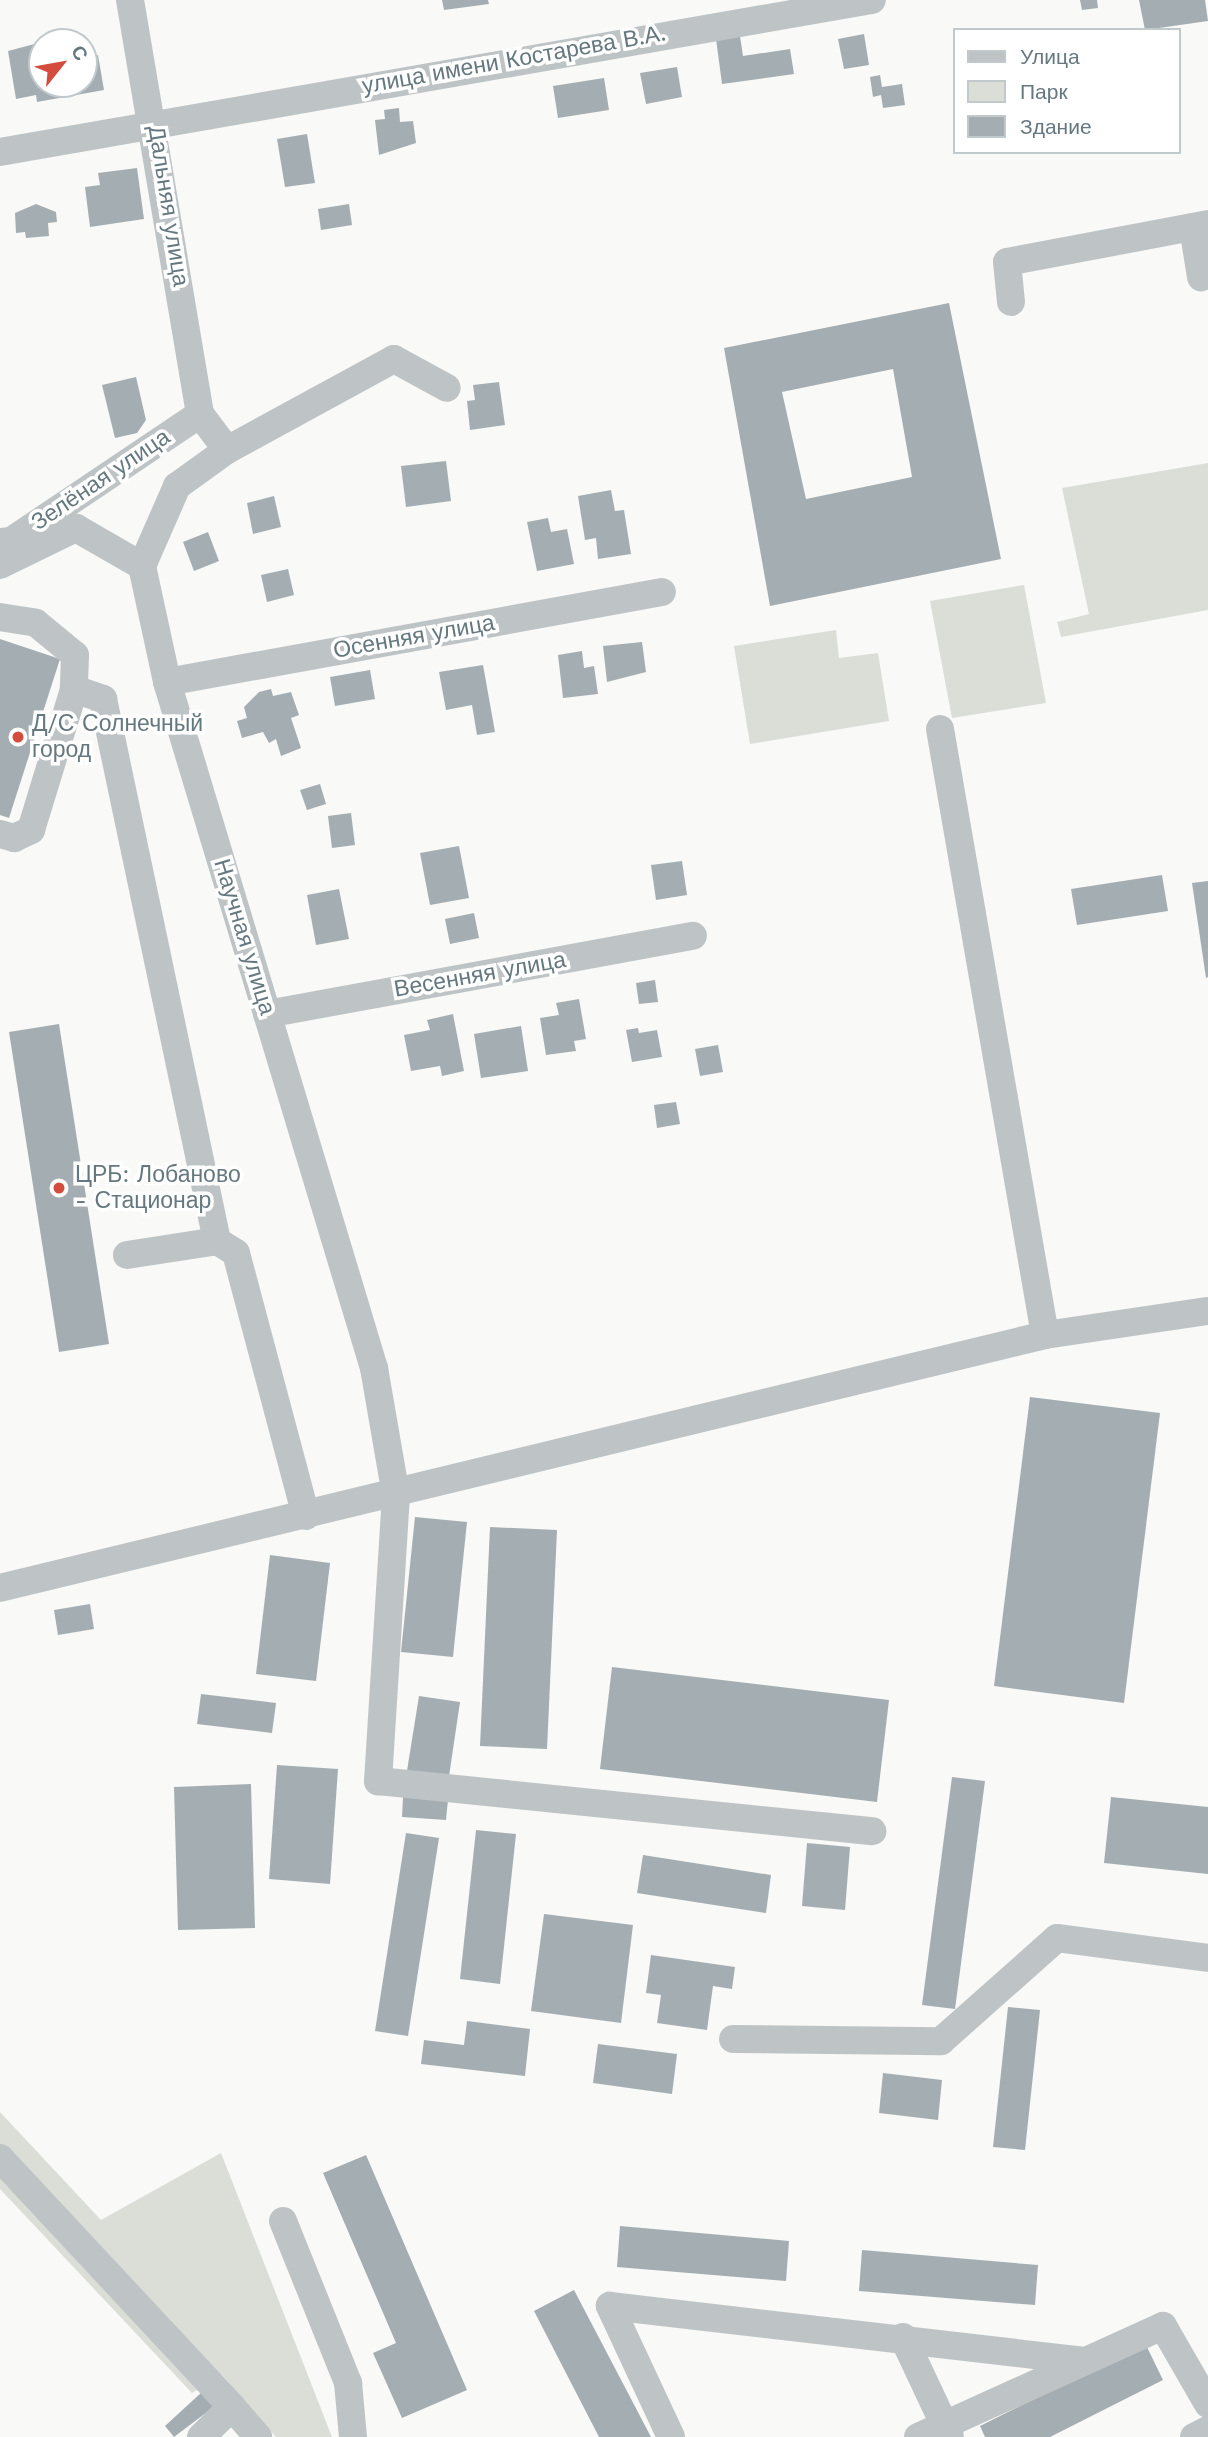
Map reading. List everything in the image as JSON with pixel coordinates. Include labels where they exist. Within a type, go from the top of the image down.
[{"type":"street","name":"Дальняя улица","points":[[131,0],[155,121],[200,414]]},
{"type":"street","name":"улица имени Костарева В.А.","points":[[0,152],[155,121],[872,0]]},
{"type":"street","points":[[1011,302],[1007,261],[1200,226],[1201,277]]},
{"type":"street","points":[[0,565],[76,528],[142,566],[177,486],[227,450],[394,359],[447,388]]},
{"type":"street","points":[[200,414],[227,450]]},
{"type":"street","name":"Зелёная улица","points":[[0,542],[11,541],[200,414]]},
{"type":"street","name":"Научная улица","points":[[142,566],[167,682],[374,1368],[396,1495],[378,1781],[872,1831]]},
{"type":"street","name":"Осенняя улица","points":[[167,682],[662,592]]},
{"type":"street","points":[[0,617],[36,623],[75,655],[74,689],[31,830],[14,838],[0,834]]},
{"type":"street","points":[[74,689],[103,699],[217,1241]]},
{"type":"street","points":[[940,729],[1045,1335]]},
{"type":"street","name":"Весенняя улица","points":[[267,1014],[692,936]]},
{"type":"street","points":[[127,1255],[217,1241],[236,1253],[306,1516]]},
{"type":"street","points":[[0,1588],[396,1495],[1045,1335],[1208,1311]]},
{"type":"street","points":[[733,2039],[940,2041],[1057,1938],[1208,1958]]},
{"type":"street","points":[[0,2158],[258,2437]]},
{"type":"street","points":[[283,2221],[348,2383],[354,2437]]},
{"type":"street","points":[[671,2437],[610,2306],[903,2337],[1085,2361]]},
{"type":"street","points":[[918,2437],[947,2431],[1085,2361],[1163,2326],[1208,2404]]},
{"type":"street","points":[[903,2337],[947,2431]]},
{"type":"street","points":[[201,2437],[232,2407]]},
{"type":"street","points":[[1194,2437],[1208,2430]]},
{"type":"green space","points":[[1208,463],[1208,610],[1061,637],[1057,622],[1089,614],[1062,488]]},
{"type":"green space","points":[[1024,585],[1046,703],[952,718],[930,601]]},
{"type":"green space","points":[[836,630],[839,658],[878,653],[889,721],[750,744],[734,646]]},
{"type":"green space","points":[[0,2112],[101,2220],[221,2153],[332,2437],[276,2437],[222,2375],[192,2393],[0,2189]]},
{"type":"building","points":[[442,0],[488,0],[489,4],[444,10]]},
{"type":"building","points":[[1080,0],[1097,0],[1098,8],[1082,10]]},
{"type":"building","points":[[1139,0],[1205,0],[1208,21],[1145,28]]},
{"type":"building","points":[[864,34],[869,65],[844,69],[838,39]]},
{"type":"building","points":[[740,36],[743,56],[790,49],[794,74],[722,84],[716,39]]},
{"type":"building","points":[[28,46],[28,97],[16,99],[8,51]]},
{"type":"building","points":[[98,55],[104,90],[98,91]]},
{"type":"building","points":[[677,67],[682,97],[646,104],[640,73]]},
{"type":"building","points":[[880,75],[882,87],[902,84],[905,105],[883,108],[881,95],[873,97],[870,77]]},
{"type":"building","points":[[604,78],[609,110],[558,118],[553,86]]},
{"type":"building","points":[[36,98],[59,98],[37,102]]},
{"type":"building","points":[[399,108],[400,122],[413,121],[416,143],[379,155],[375,120],[385,119],[384,110]]},
{"type":"building","points":[[307,134],[315,183],[285,187],[277,139]]},
{"type":"building","points":[[137,168],[144,219],[90,227],[85,187],[100,185],[98,173]]},
{"type":"building","points":[[36,204],[56,212],[57,222],[48,223],[49,236],[26,238],[25,232],[16,233],[15,213]]},
{"type":"building","points":[[349,204],[352,225],[321,230],[318,209]]},
{"type":"building","points":[[949,303],[1001,559],[770,606],[724,348]],"holes":[[[893,369],[912,477],[806,499],[782,392]]]},
{"type":"building","points":[[136,377],[146,420],[137,433],[115,438],[102,385]]},
{"type":"building","points":[[499,382],[505,425],[470,430],[467,401],[475,400],[473,385]]},
{"type":"building","points":[[446,461],[451,501],[406,507],[401,466]]},
{"type":"building","points":[[611,490],[615,511],[624,510],[631,554],[598,559],[596,538],[585,540],[578,496]]},
{"type":"building","points":[[274,496],[281,527],[253,534],[247,503]]},
{"type":"building","points":[[548,518],[551,532],[567,529],[574,564],[537,571],[527,522]]},
{"type":"building","points":[[208,532],[219,561],[194,571],[183,542]]},
{"type":"building","points":[[288,569],[294,595],[267,602],[261,575]]},
{"type":"building","name":"Д/С Солнечный город","points":[[0,639],[60,659],[9,818],[0,815]]},
{"type":"building","points":[[642,642],[646,672],[607,682],[603,646]]},
{"type":"building","points":[[582,651],[584,668],[594,666],[598,694],[563,698],[558,655]]},
{"type":"building","points":[[483,665],[495,732],[477,735],[472,705],[446,710],[439,672]]},
{"type":"building","points":[[370,670],[375,699],[335,706],[330,677]]},
{"type":"building","points":[[271,689],[273,696],[291,692],[299,715],[291,718],[301,748],[281,756],[276,739],[269,743],[263,732],[242,738],[237,721],[247,718],[244,707],[259,692]]},
{"type":"building","points":[[320,784],[326,804],[307,810],[300,790]]},
{"type":"building","points":[[351,813],[355,845],[332,848],[328,816]]},
{"type":"building","points":[[459,846],[469,898],[430,905],[420,853]]},
{"type":"building","points":[[682,861],[687,895],[656,900],[651,865]]},
{"type":"building","points":[[1162,875],[1168,911],[1077,925],[1071,889]]},
{"type":"building","points":[[1208,881],[1208,977],[1206,978],[1192,883]]},
{"type":"building","points":[[339,889],[349,939],[316,945],[307,895]]},
{"type":"building","points":[[474,913],[479,938],[450,944],[445,919]]},
{"type":"building","points":[[655,980],[658,1002],[639,1004],[636,983]]},
{"type":"building","points":[[579,999],[586,1039],[574,1041],[576,1051],[546,1055],[540,1018],[559,1015],[556,1003]]},
{"type":"building","points":[[453,1014],[464,1071],[442,1076],[440,1066],[411,1071],[404,1035],[430,1030],[427,1020]]},
{"type":"building","name":"ЦРБ: Лобаново - Стационар","points":[[59,1024],[109,1344],[59,1352],[9,1032]]},
{"type":"building","points":[[521,1026],[528,1071],[481,1078],[474,1034]]},
{"type":"building","points":[[638,1028],[639,1033],[657,1030],[662,1057],[632,1062],[626,1030]]},
{"type":"building","points":[[718,1045],[723,1072],[700,1076],[695,1049]]},
{"type":"building","points":[[676,1102],[680,1124],[657,1128],[654,1105]]},
{"type":"building","points":[[1030,1397],[1160,1413],[1124,1703],[994,1686]]},
{"type":"building","points":[[415,1517],[467,1522],[453,1657],[401,1652]]},
{"type":"building","points":[[490,1527],[557,1530],[547,1749],[480,1746]]},
{"type":"building","points":[[270,1555],[330,1563],[316,1681],[256,1674]]},
{"type":"building","points":[[90,1604],[94,1629],[58,1635],[54,1610]]},
{"type":"building","points":[[612,1667],[889,1700],[877,1802],[600,1769]]},
{"type":"building","points":[[201,1694],[276,1703],[272,1733],[197,1724]]},
{"type":"building","points":[[419,1696],[460,1702],[448,1783],[406,1777]]},
{"type":"building","points":[[277,1765],[338,1769],[330,1884],[269,1879]]},
{"type":"building","points":[[952,1777],[985,1781],[955,2009],[922,2005]]},
{"type":"building","points":[[251,1784],[255,1928],[178,1930],[174,1787]]},
{"type":"building","points":[[403,1797],[448,1800],[446,1820],[402,1817]]},
{"type":"building","points":[[1111,1797],[1208,1807],[1208,1874],[1104,1863]]},
{"type":"building","points":[[476,1830],[516,1834],[500,1984],[460,1979]]},
{"type":"building","points":[[406,1833],[439,1838],[408,2036],[375,2031]]},
{"type":"building","points":[[807,1843],[850,1847],[845,1910],[802,1906]]},
{"type":"building","points":[[643,1855],[771,1875],[766,1913],[637,1893]]},
{"type":"building","points":[[544,1914],[633,1925],[621,2023],[531,2011]]},
{"type":"building","points":[[651,1955],[735,1967],[732,1989],[713,1986],[707,2030],[657,2023],[661,1995],[646,1993]]},
{"type":"building","points":[[1008,2007],[1040,2010],[1025,2150],[993,2147]]},
{"type":"building","points":[[467,2021],[530,2029],[525,2076],[421,2064],[424,2040],[464,2045]]},
{"type":"building","points":[[598,2044],[677,2054],[672,2094],[593,2083]]},
{"type":"building","points":[[883,2073],[942,2080],[938,2120],[879,2113]]},
{"type":"building","points":[[366,2155],[467,2390],[402,2418],[373,2353],[396,2343],[323,2173]]},
{"type":"building","points":[[620,2226],[789,2241],[786,2281],[617,2267]]},
{"type":"building","points":[[862,2250],[1038,2265],[1035,2305],[859,2291]]},
{"type":"building","points":[[574,2290],[651,2437],[599,2437],[534,2311]]},
{"type":"building","points":[[1145,2343],[1163,2380],[1050,2437],[985,2437],[980,2426]]},
{"type":"building","points":[[202,2392],[215,2406],[174,2437],[165,2426]]},
{"type":"place","name":"Д/С Солнечный город","points":[[18,737]]},
{"type":"place","name":"ЦРБ: Лобаново - Стационар","points":[[59,1188]]}]
